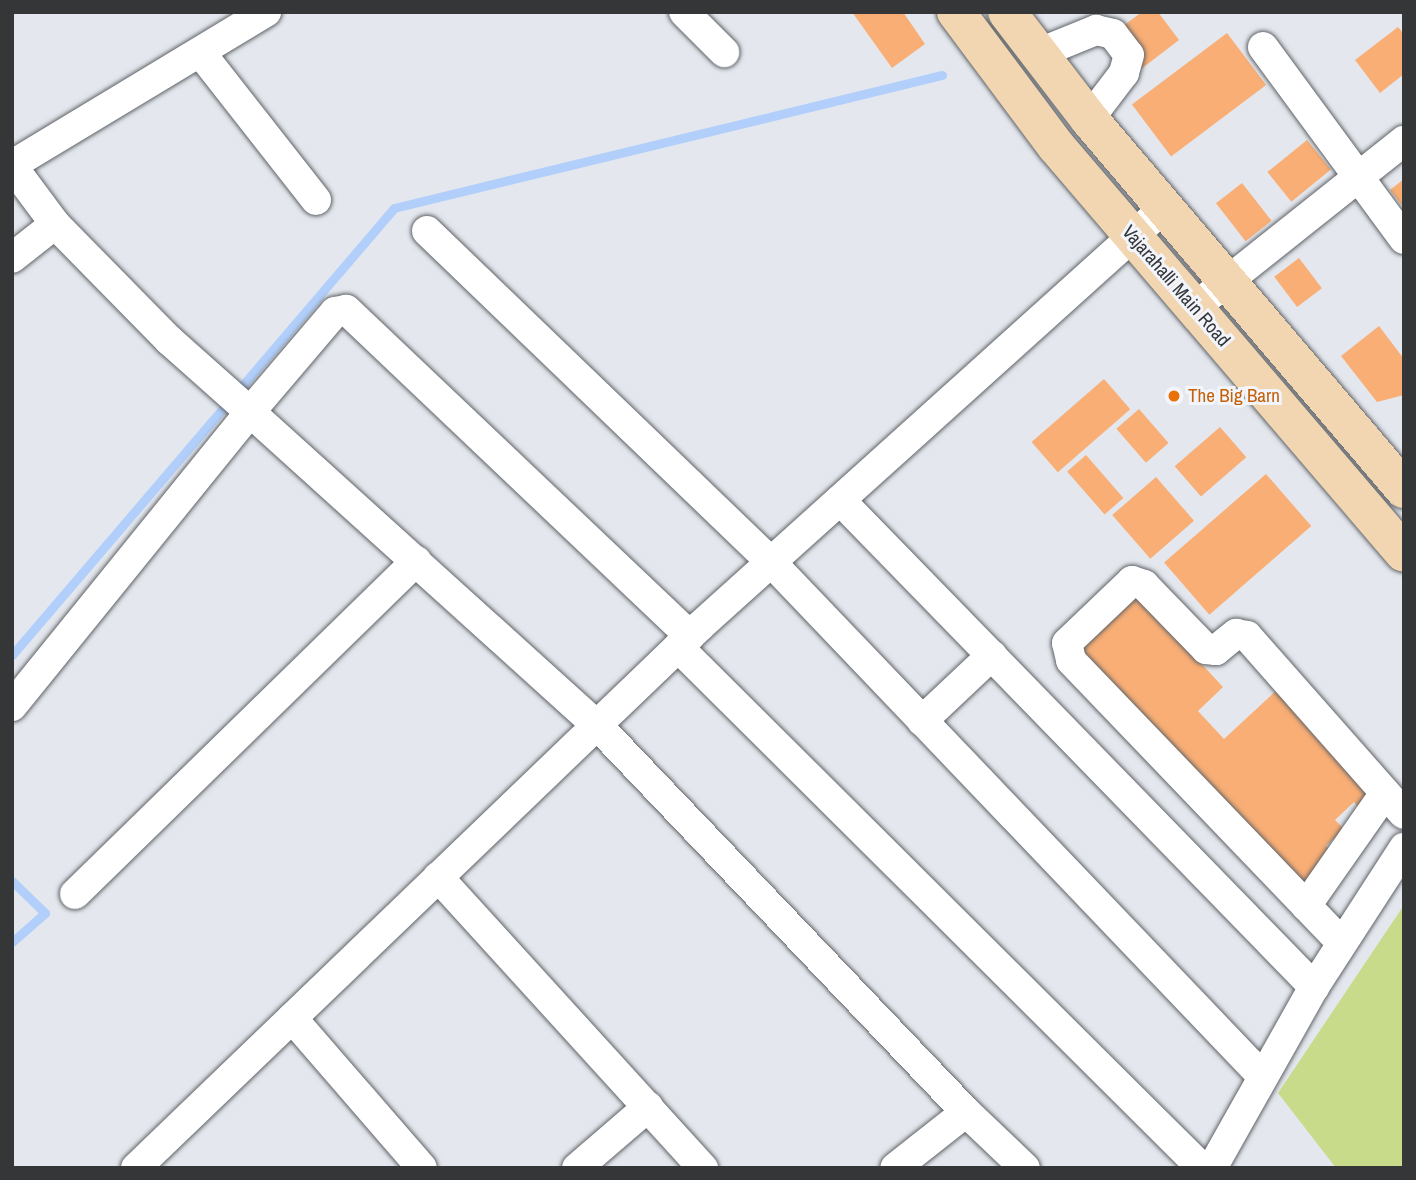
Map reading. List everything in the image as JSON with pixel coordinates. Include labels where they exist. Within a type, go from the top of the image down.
[{"type":"main road","name":"Vajarahalli Main Road","points":[[956,12],[1056,146],[1404,553]]},
{"type":"main road","points":[[1007,12],[1089,119],[1404,489]]},
{"type":"street","points":[[266,12],[12,166],[55,224],[169,340],[597,726],[967,1112],[1025,1168]]},
{"type":"street","points":[[684,12],[724,52]]},
{"type":"street","points":[[1037,54],[1096,30],[1114,34],[1129,55],[1124,73],[1089,119]]},
{"type":"street","points":[[1263,47],[1404,239]]},
{"type":"street","points":[[200,52],[316,200]]},
{"type":"street","points":[[1195,307],[1404,141]]},
{"type":"street","points":[[136,1168],[684,642],[1164,208]]},
{"type":"street","points":[[12,258],[55,224]]},
{"type":"street","points":[[427,231],[771,562],[1261,1075]]},
{"type":"street","points":[[12,706],[250,412],[335,312],[345,310],[684,642],[1202,1168]]},
{"type":"street","points":[[840,500],[1314,987]]},
{"type":"street","points":[[75,894],[416,561]]},
{"type":"street","points":[[1306,906],[1394,803],[1247,636],[1236,635],[1216,650],[1206,649],[1139,581],[1127,584],[1067,643],[1071,660],[1306,906],[1341,942]]},
{"type":"street","points":[[922,721],[992,655]]},
{"type":"street","points":[[1212,1168],[1261,1075],[1341,942],[1404,848]]},
{"type":"street","points":[[438,877],[703,1168]]},
{"type":"street","points":[[292,1018],[422,1168]]},
{"type":"street","points":[[577,1168],[648,1107]]},
{"type":"street","points":[[895,1168],[967,1112]]},
{"type":"green space","points":[[1404,905],[1404,1168],[1336,1168],[1278,1093]]},
{"type":"building","points":[[852,12],[903,12],[925,44],[892,68]]},
{"type":"building","points":[[1142,12],[1158,12],[1179,40],[1128,79],[1101,42]]},
{"type":"building","points":[[1398,27],[1404,34],[1404,74],[1380,93],[1355,60]]},
{"type":"building","points":[[1227,33],[1266,85],[1171,157],[1132,105]]},
{"type":"building","points":[[1307,140],[1331,170],[1291,202],[1267,172]]},
{"type":"building","points":[[1404,179],[1404,208],[1390,190]]},
{"type":"building","points":[[1242,183],[1272,221],[1246,241],[1216,203]]},
{"type":"building","points":[[1299,258],[1322,288],[1297,307],[1274,277]]},
{"type":"building","points":[[1379,326],[1404,359],[1404,395],[1377,402],[1341,356]]},
{"type":"building","points":[[1104,379],[1130,409],[1058,472],[1032,442]]},
{"type":"building","points":[[1139,409],[1169,443],[1146,463],[1116,429]]},
{"type":"building","points":[[1220,427],[1246,457],[1201,497],[1175,466]]},
{"type":"building","points":[[1086,455],[1123,498],[1105,514],[1067,471]]},
{"type":"building","points":[[1266,474],[1311,526],[1209,615],[1164,563]]},
{"type":"building","points":[[1156,477],[1194,521],[1150,559],[1112,515]]},
{"type":"building","points":[[1133,590],[1223,687],[1198,711],[1224,739],[1279,688],[1376,792],[1359,808],[1354,802],[1335,820],[1344,829],[1326,846],[1335,854],[1302,886],[1080,648]]},
{"type":"waterway","points":[[12,655],[394,208],[942,75]]},
{"type":"waterway","points":[[12,881],[45,913],[12,942]]},
{"type":"place","name":"The Big Barn","points":[[1174,396]]}]
